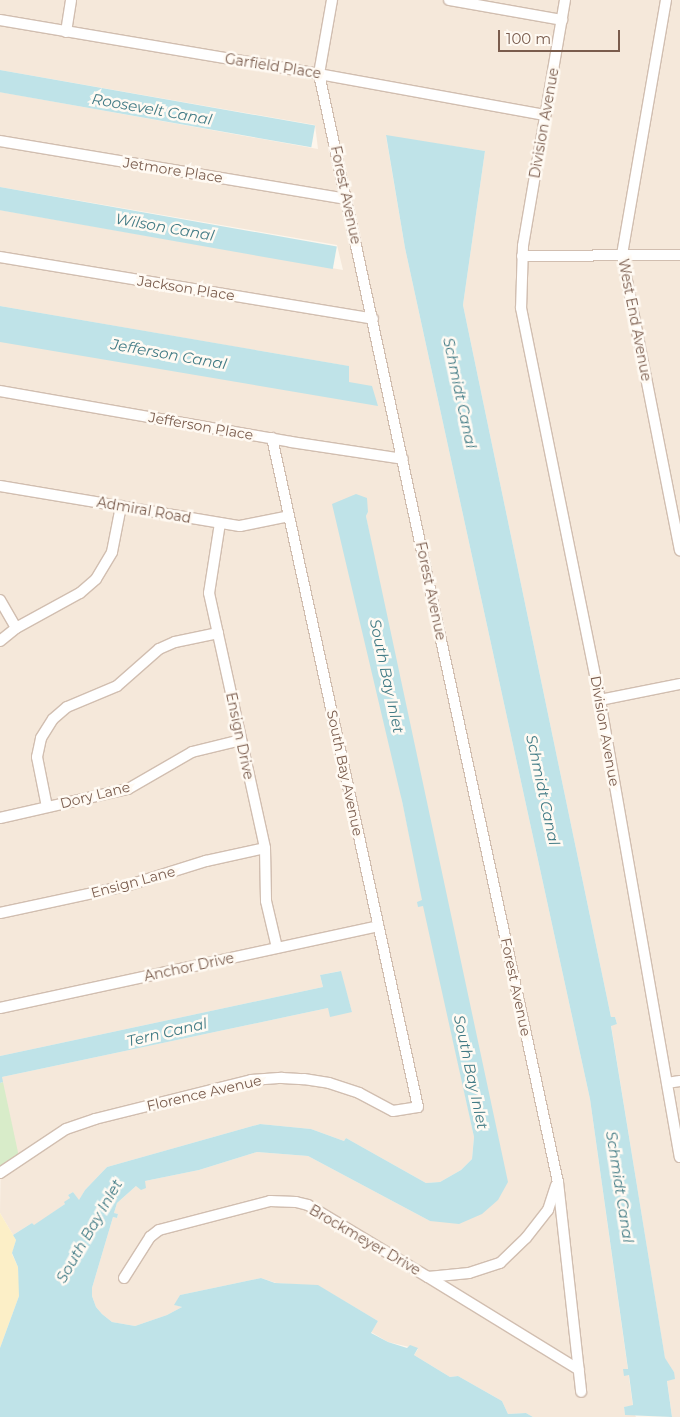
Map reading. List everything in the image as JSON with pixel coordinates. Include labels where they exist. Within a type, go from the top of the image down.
[{"type":"street","points":[[66,32],[71,0]]},
{"type":"street","name":"Forest Avenue","points":[[332,0],[319,74],[558,1182],[581,1392]]},
{"type":"street","points":[[449,0],[562,20]]},
{"type":"street","name":"Division Avenue","points":[[565,0],[522,246],[521,308],[600,700],[680,1157]]},
{"type":"street","name":"West End Avenue","points":[[666,0],[622,255],[680,550]]},
{"type":"street","name":"Garfield Place","points":[[0,20],[319,74],[545,115]]},
{"type":"street","name":"Jetmore Place","points":[[0,141],[346,198]]},
{"type":"street","points":[[522,256],[680,255]]},
{"type":"street","name":"Jackson Place","points":[[0,257],[373,319]]},
{"type":"street","name":"Jefferson Place","points":[[0,391],[403,459]]},
{"type":"street","name":"South Bay Avenue","points":[[272,438],[418,1107]]},
{"type":"street","name":"Admiral Road","points":[[0,486],[245,526],[289,516]]},
{"type":"street","points":[[0,641],[16,628],[67,601],[96,579],[112,552],[121,506]]},
{"type":"street","name":"Ensign Drive","points":[[220,523],[209,593],[265,848],[266,901],[277,948]]},
{"type":"street","points":[[0,600],[16,628]]},
{"type":"street","points":[[47,807],[37,757],[41,738],[53,718],[67,707],[117,686],[159,649],[175,642],[218,633]]},
{"type":"street","points":[[600,700],[680,684]]},
{"type":"street","name":"Dory Lane","points":[[0,818],[128,789],[192,752],[241,740]]},
{"type":"street","name":"Ensign Lane","points":[[0,913],[126,886],[206,861],[265,848]]},
{"type":"street","name":"Anchor Drive","points":[[0,1008],[378,926]]},
{"type":"street","name":"Florence Avenue","points":[[0,1173],[66,1129],[95,1119],[251,1080],[282,1078],[329,1083],[359,1093],[393,1111],[418,1107]]},
{"type":"street","points":[[667,1083],[680,1081]]},
{"type":"street","points":[[428,1277],[469,1273],[500,1263],[526,1238],[548,1210],[558,1182]]},
{"type":"street","name":"Brockmeyer Drive","points":[[124,1278],[150,1237],[159,1230],[270,1201],[283,1200],[308,1205],[578,1370]]},
{"type":"shaded area","points":[[0,0],[680,0],[680,1417],[672,1417],[667,1380],[674,1379],[674,1372],[665,1359],[611,1025],[617,1024],[615,1017],[611,1017],[463,305],[485,151],[386,136],[405,248],[590,1099],[633,1406],[624,1407],[625,1415],[635,1415],[636,1417],[533,1417],[526,1413],[508,1414],[502,1401],[458,1376],[450,1377],[414,1355],[418,1349],[388,1342],[371,1332],[378,1321],[319,1286],[276,1283],[261,1278],[180,1295],[175,1305],[182,1307],[167,1315],[135,1326],[112,1322],[96,1307],[92,1296],[92,1288],[113,1217],[117,1218],[118,1214],[114,1213],[117,1203],[136,1186],[145,1181],[199,1170],[257,1152],[308,1156],[430,1221],[498,1200],[366,516],[368,512],[356,495],[402,801],[474,1137],[472,1159],[461,1170],[440,1182],[426,1183],[346,1138],[344,1141],[311,1129],[260,1124],[107,1167],[85,1190],[79,1201],[73,1192],[68,1195],[70,1198],[65,1204],[34,1226],[32,1223],[13,1235],[0,1213],[2,1077],[328,1008],[352,1012],[340,971],[320,975],[323,987],[0,1056],[0,341],[349,383],[348,366],[0,306],[0,210],[343,270],[337,245],[0,187],[0,92],[318,149],[315,125],[0,70]]},
{"type":"green space","points":[[3,1082],[19,1157],[0,1169],[0,1083]]},
{"type":"sand","points":[[0,1213],[16,1240],[12,1254],[18,1267],[19,1296],[0,1348]]},
{"type":"water","name":"Roosevelt Canal","points":[[0,70],[315,126],[311,147],[0,92]]},
{"type":"water","name":"Schmidt Canal","points":[[386,135],[485,151],[463,305],[611,1017],[615,1017],[617,1024],[611,1026],[665,1358],[674,1372],[675,1379],[667,1381],[672,1417],[625,1415],[624,1407],[633,1405],[629,1375],[624,1376],[623,1369],[628,1369],[590,1099],[405,248]]},
{"type":"water","name":"Wilson Canal","points":[[0,187],[337,246],[333,269],[0,210]]},
{"type":"water","name":"Jefferson Canal","points":[[0,306],[349,366],[349,382],[372,386],[378,406],[0,342]]},
{"type":"water","name":"South Bay Inlet","points":[[356,494],[367,498],[368,512],[366,516],[508,1182],[498,1200],[482,1214],[459,1224],[430,1221],[308,1156],[257,1152],[199,1170],[145,1181],[146,1188],[141,1190],[136,1186],[117,1203],[114,1213],[118,1214],[117,1218],[113,1217],[92,1288],[92,1296],[96,1307],[112,1322],[135,1326],[167,1315],[182,1307],[174,1305],[180,1295],[261,1278],[275,1283],[318,1285],[378,1321],[371,1333],[388,1342],[407,1348],[410,1345],[418,1348],[414,1355],[450,1377],[458,1376],[502,1401],[508,1414],[526,1413],[533,1417],[0,1417],[0,1348],[19,1296],[18,1267],[12,1253],[16,1240],[13,1235],[32,1223],[34,1225],[65,1204],[64,1202],[70,1198],[68,1195],[73,1192],[79,1200],[85,1190],[107,1167],[260,1124],[311,1129],[344,1141],[346,1138],[426,1183],[440,1182],[461,1170],[472,1159],[474,1137],[423,906],[418,907],[417,902],[422,900],[402,801],[332,504]]},
{"type":"water","name":"Tern Canal","points":[[341,971],[352,1012],[330,1017],[328,1008],[2,1077],[3,1082],[0,1083],[0,1056],[323,987],[320,975]]}]
